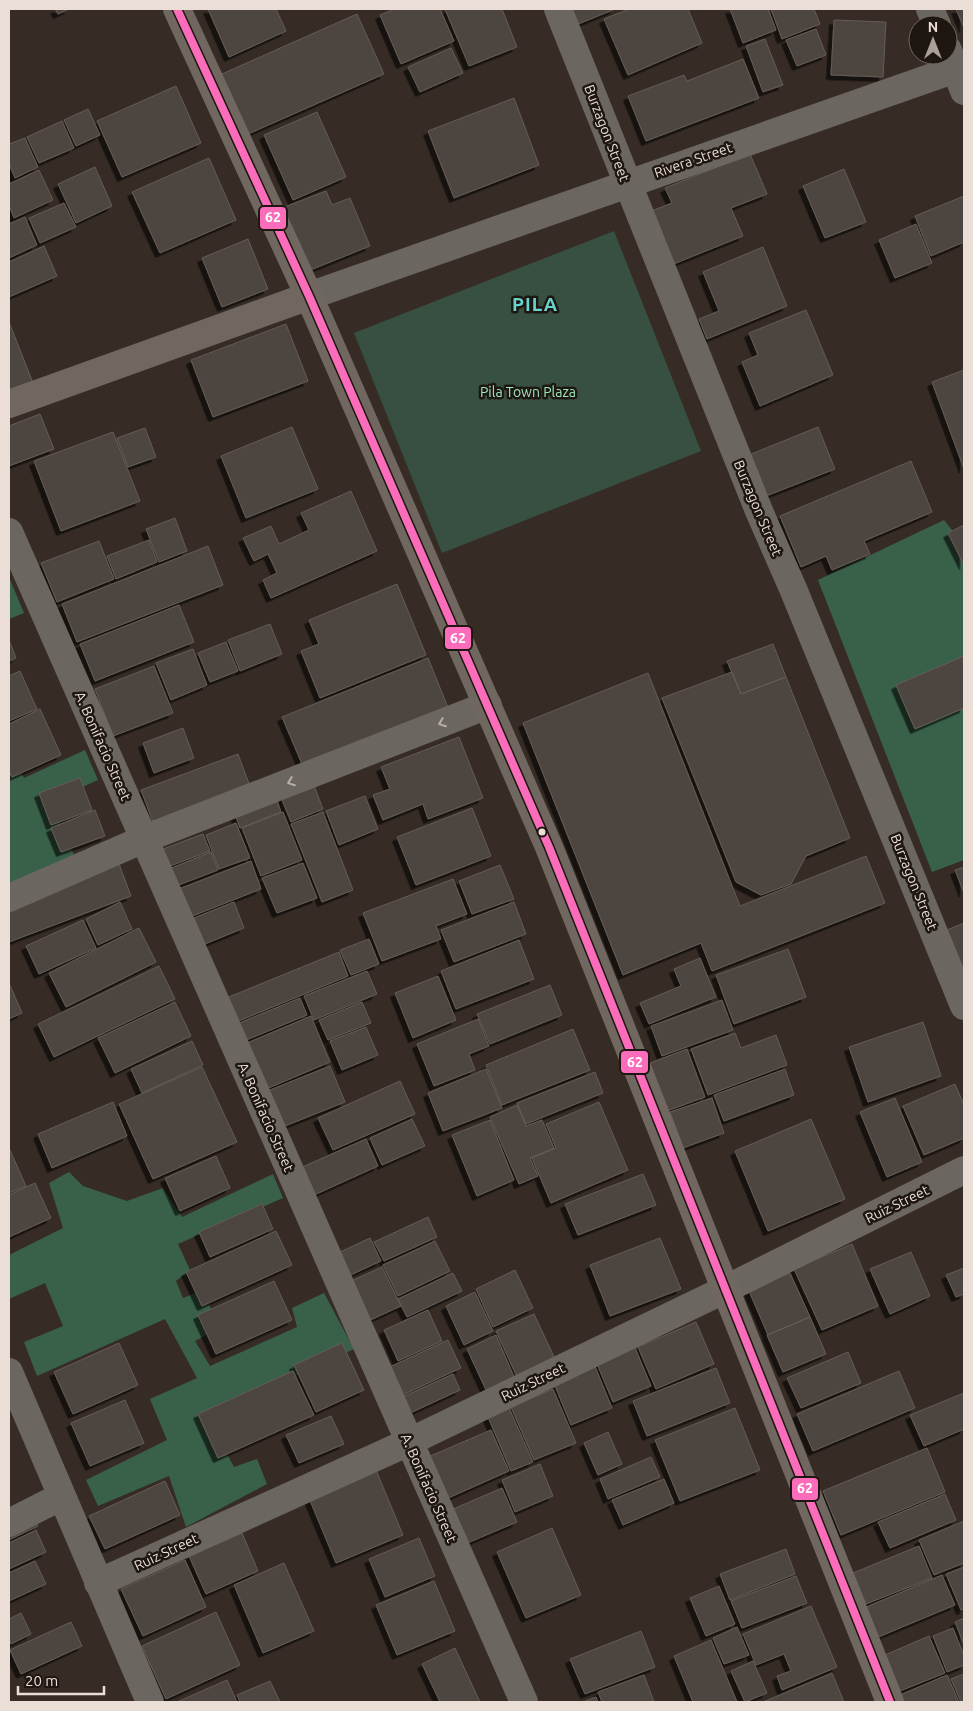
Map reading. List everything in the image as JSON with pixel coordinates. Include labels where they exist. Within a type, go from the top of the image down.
[{"type":"main road","points":[[177,9],[309,296],[549,847],[890,1702]]},
{"type":"main road","points":[[9,404],[309,296]]},
{"type":"street","name":"Burzagon Street","points":[[558,9],[626,184],[759,511],[794,591],[964,1006]]},
{"type":"street","name":"Rivera Street","points":[[309,296],[958,69]]},
{"type":"street","name":"A. Bonifacio Street","points":[[9,532],[524,1702]]},
{"type":"street","points":[[9,898],[144,839],[488,705]]},
{"type":"street","name":"Ruiz Street","points":[[98,1583],[409,1442],[726,1289],[964,1170]]},
{"type":"street","points":[[9,1372],[150,1702]]},
{"type":"street","points":[[9,1523],[62,1496]]},
{"type":"green space","name":"Pila Town Plaza","points":[[614,231],[701,451],[442,553],[354,333]]},
{"type":"green space","points":[[944,520],[956,535],[964,554],[964,860],[932,872],[818,580]]},
{"type":"green space","points":[[9,577],[24,613],[9,619]]},
{"type":"green space","points":[[85,750],[98,780],[51,801],[77,862],[9,890],[9,759],[13,758],[24,778]]},
{"type":"green space","points":[[69,1172],[83,1186],[127,1201],[163,1188],[182,1217],[273,1174],[283,1198],[178,1244],[190,1270],[176,1281],[183,1298],[203,1290],[219,1328],[195,1341],[210,1366],[297,1327],[292,1308],[324,1293],[354,1349],[207,1417],[234,1467],[257,1459],[267,1484],[186,1527],[169,1476],[98,1506],[86,1480],[167,1440],[150,1399],[197,1378],[165,1319],[37,1376],[24,1342],[63,1326],[45,1283],[9,1299],[9,1255],[63,1228],[49,1183]]},
{"type":"building","points":[[55,9],[69,9],[58,14]]},
{"type":"building","points":[[208,9],[276,9],[286,31],[229,57]]},
{"type":"building","points":[[395,9],[440,9],[454,41],[401,64],[380,15]]},
{"type":"building","points":[[445,9],[502,9],[517,47],[469,66]]},
{"type":"building","points":[[569,9],[615,9],[576,25]]},
{"type":"building","points":[[629,9],[688,9],[702,43],[628,75],[604,19]]},
{"type":"building","points":[[730,9],[768,9],[776,30],[743,43]]},
{"type":"building","points":[[771,9],[814,9],[820,24],[782,39]]},
{"type":"building","points":[[956,9],[964,9],[964,28]]},
{"type":"building","points":[[357,14],[384,74],[239,138],[213,78]]},
{"type":"building","points":[[834,20],[886,22],[883,77],[831,75]]},
{"type":"building","points":[[816,29],[826,55],[797,66],[786,40]]},
{"type":"building","points":[[765,39],[783,85],[763,92],[746,46]]},
{"type":"building","points":[[451,48],[463,73],[420,92],[408,67]]},
{"type":"building","points":[[743,59],[759,98],[646,141],[628,96],[684,75],[687,81]]},
{"type":"building","points":[[176,86],[201,143],[122,177],[97,121]]},
{"type":"building","points":[[514,98],[539,165],[454,198],[428,131]]},
{"type":"building","points":[[88,109],[100,135],[76,146],[64,120]]},
{"type":"building","points":[[317,112],[346,177],[293,200],[264,135]]},
{"type":"building","points":[[62,121],[74,148],[39,163],[27,137]]},
{"type":"building","points":[[25,138],[38,167],[15,178],[9,164],[9,144]]},
{"type":"building","points":[[750,154],[767,194],[731,208],[743,236],[671,265],[649,212],[672,203],[665,188]]},
{"type":"building","points":[[209,158],[236,220],[160,253],[132,192]]},
{"type":"building","points":[[95,167],[112,206],[76,223],[58,184]]},
{"type":"building","points":[[844,169],[866,222],[825,238],[803,186]]},
{"type":"building","points":[[39,170],[53,200],[14,218],[9,205],[9,184]]},
{"type":"building","points":[[326,191],[332,205],[350,198],[370,246],[308,271],[282,208]]},
{"type":"building","points":[[964,196],[964,242],[931,256],[915,216]]},
{"type":"building","points":[[64,203],[76,227],[40,243],[29,218]]},
{"type":"building","points":[[25,217],[37,245],[9,258],[9,224]]},
{"type":"building","points":[[916,224],[932,263],[895,278],[879,240]]},
{"type":"building","points":[[248,239],[268,289],[222,307],[202,258]]},
{"type":"building","points":[[44,246],[57,276],[9,297],[9,262]]},
{"type":"building","points":[[763,247],[787,306],[707,339],[699,319],[719,311],[703,272]]},
{"type":"building","points":[[806,310],[833,375],[760,406],[742,362],[758,355],[749,333]]},
{"type":"building","points":[[9,322],[33,383],[9,392]]},
{"type":"building","points":[[286,324],[308,381],[213,417],[191,360]]},
{"type":"building","points":[[964,370],[964,469],[932,382]]},
{"type":"building","points":[[40,414],[54,449],[9,466],[9,426]]},
{"type":"building","points":[[292,427],[318,489],[246,518],[221,456]]},
{"type":"building","points":[[818,427],[835,469],[761,498],[744,457]]},
{"type":"building","points":[[145,428],[156,457],[128,467],[117,438]]},
{"type":"building","points":[[113,432],[140,501],[61,531],[34,461]]},
{"type":"building","points":[[911,461],[932,512],[864,541],[870,554],[832,570],[826,556],[801,567],[780,516]]},
{"type":"building","points":[[351,491],[377,551],[271,598],[263,580],[277,573],[268,554],[254,561],[243,538],[271,526],[279,544],[309,530],[301,513]]},
{"type":"building","points":[[175,518],[187,551],[159,562],[146,529]]},
{"type":"building","points":[[964,525],[964,565],[948,533]]},
{"type":"building","points":[[149,540],[157,562],[116,579],[107,556]]},
{"type":"building","points":[[99,541],[114,579],[57,602],[41,563]]},
{"type":"building","points":[[208,546],[223,585],[77,642],[62,604]]},
{"type":"building","points":[[397,584],[426,655],[320,698],[301,651],[319,644],[309,620]]},
{"type":"building","points":[[179,605],[194,642],[95,681],[80,644]]},
{"type":"building","points":[[270,624],[282,654],[240,671],[228,640]]},
{"type":"building","points":[[9,640],[16,658],[9,661]]},
{"type":"building","points":[[226,642],[238,671],[210,682],[198,653]]},
{"type":"building","points":[[773,644],[786,677],[741,694],[727,661]]},
{"type":"building","points":[[193,649],[207,685],[171,700],[156,663]]},
{"type":"building","points":[[964,656],[964,708],[915,729],[896,685]]},
{"type":"building","points":[[428,658],[449,710],[302,764],[282,717]]},
{"type":"building","points":[[154,666],[173,713],[113,736],[95,689]]},
{"type":"building","points":[[20,671],[37,709],[9,721],[9,676]]},
{"type":"building","points":[[732,672],[741,694],[786,677],[850,838],[806,856],[791,884],[761,895],[736,882],[662,698]]},
{"type":"building","points":[[648,673],[740,906],[866,856],[885,903],[712,971],[701,943],[623,975],[523,723]]},
{"type":"building","points":[[40,709],[61,755],[12,777],[9,771],[9,724]]},
{"type":"building","points":[[183,728],[194,758],[154,773],[143,743]]},
{"type":"building","points":[[459,737],[483,798],[428,819],[423,804],[383,820],[373,795],[390,789],[381,767]]},
{"type":"building","points":[[238,754],[251,789],[154,825],[141,790]]},
{"type":"building","points":[[80,778],[92,810],[51,825],[39,793]]},
{"type":"building","points":[[313,783],[323,809],[291,822],[280,795]]},
{"type":"building","points":[[275,795],[281,812],[240,828],[234,811]]},
{"type":"building","points":[[365,796],[378,829],[339,845],[326,811]]},
{"type":"building","points":[[472,808],[491,856],[416,885],[397,837]]},
{"type":"building","points":[[95,810],[105,836],[61,852],[51,828]]},
{"type":"building","points":[[283,812],[302,860],[261,876],[242,828]]},
{"type":"building","points":[[323,812],[353,890],[322,902],[291,824]]},
{"type":"building","points":[[236,823],[250,858],[219,869],[206,835]]},
{"type":"building","points":[[203,834],[210,851],[170,866],[163,849]]},
{"type":"building","points":[[211,852],[218,870],[176,886],[169,869]]},
{"type":"building","points":[[251,861],[261,889],[190,917],[179,889]]},
{"type":"building","points":[[303,863],[317,898],[277,913],[262,878]]},
{"type":"building","points":[[119,864],[131,896],[9,942],[9,905]]},
{"type":"building","points":[[500,865],[514,899],[472,914],[459,881]]},
{"type":"building","points":[[964,867],[964,893],[955,870]]},
{"type":"building","points":[[453,879],[467,914],[436,926],[441,939],[382,961],[363,913]]},
{"type":"building","points":[[120,902],[132,929],[98,945],[86,919]]},
{"type":"building","points":[[234,902],[244,928],[205,944],[194,918]]},
{"type":"building","points":[[514,902],[526,934],[454,962],[441,930]]},
{"type":"building","points":[[83,920],[96,948],[39,974],[26,946]]},
{"type":"building","points":[[964,923],[964,978],[942,932]]},
{"type":"building","points":[[139,928],[156,962],[66,1007],[49,973]]},
{"type":"building","points":[[369,939],[379,964],[351,975],[340,950]]},
{"type":"building","points":[[519,940],[534,979],[456,1009],[441,971]]},
{"type":"building","points":[[788,949],[806,997],[734,1024],[716,975]]},
{"type":"building","points":[[339,952],[348,976],[229,1025],[219,1001]]},
{"type":"building","points":[[700,958],[716,997],[649,1024],[640,1003],[681,986],[674,969]]},
{"type":"building","points":[[159,966],[175,999],[54,1057],[38,1024]]},
{"type":"building","points":[[367,971],[377,994],[314,1020],[304,996]]},
{"type":"building","points":[[438,976],[456,1020],[413,1038],[395,993]]},
{"type":"building","points":[[9,983],[22,1013],[9,1019]]},
{"type":"building","points":[[550,985],[562,1015],[490,1044],[477,1014]]},
{"type":"building","points":[[300,998],[307,1015],[239,1043],[232,1026]]},
{"type":"building","points":[[722,1000],[733,1030],[662,1056],[651,1026]]},
{"type":"building","points":[[175,1002],[191,1036],[115,1073],[98,1038]]},
{"type":"building","points":[[362,1002],[371,1023],[328,1040],[319,1020]]},
{"type":"building","points":[[311,1016],[330,1062],[259,1092],[240,1046]]},
{"type":"building","points":[[478,1019],[489,1046],[469,1054],[475,1070],[434,1086],[417,1044]]},
{"type":"building","points":[[923,1022],[941,1076],[868,1102],[849,1047]]},
{"type":"building","points":[[366,1027],[378,1055],[342,1070],[330,1041]]},
{"type":"building","points":[[573,1029],[590,1070],[502,1105],[486,1065]]},
{"type":"building","points":[[735,1033],[741,1048],[776,1035],[787,1065],[708,1095],[691,1049]]},
{"type":"building","points":[[192,1041],[203,1065],[142,1093],[131,1069]]},
{"type":"building","points":[[687,1049],[705,1097],[667,1111],[650,1063]]},
{"type":"building","points":[[330,1066],[345,1102],[275,1130],[260,1094]]},
{"type":"building","points":[[202,1067],[237,1142],[153,1179],[119,1104]]},
{"type":"building","points":[[486,1069],[502,1108],[443,1131],[428,1093]]},
{"type":"building","points":[[785,1069],[794,1095],[724,1121],[714,1095]]},
{"type":"building","points":[[595,1072],[603,1093],[526,1124],[517,1103]]},
{"type":"building","points":[[400,1081],[415,1114],[333,1150],[318,1118]]},
{"type":"building","points":[[955,1084],[964,1105],[964,1138],[924,1155],[903,1106]]},
{"type":"building","points":[[712,1098],[724,1133],[683,1148],[670,1112]]},
{"type":"building","points":[[895,1098],[922,1162],[887,1177],[860,1112]]},
{"type":"building","points":[[113,1102],[127,1136],[52,1168],[38,1134]]},
{"type":"building","points":[[599,1102],[628,1170],[551,1203],[532,1158],[556,1148],[546,1124]]},
{"type":"building","points":[[517,1105],[526,1126],[542,1120],[554,1148],[530,1158],[538,1176],[519,1184],[490,1117]]},
{"type":"building","points":[[412,1119],[425,1146],[382,1165],[370,1138]]},
{"type":"building","points":[[811,1119],[845,1199],[768,1231],[735,1151]]},
{"type":"building","points":[[490,1120],[514,1180],[477,1196],[452,1135]]},
{"type":"building","points":[[366,1139],[378,1166],[312,1196],[300,1168]]},
{"type":"building","points":[[9,1148],[26,1186],[9,1193]]},
{"type":"building","points":[[216,1156],[230,1188],[180,1211],[165,1178]]},
{"type":"building","points":[[643,1174],[656,1205],[578,1235],[565,1204]]},
{"type":"building","points":[[35,1183],[51,1218],[9,1237],[9,1195]]},
{"type":"building","points":[[262,1204],[273,1229],[210,1257],[199,1232]]},
{"type":"building","points":[[428,1217],[437,1237],[384,1261],[374,1242]]},
{"type":"building","points":[[276,1231],[292,1265],[202,1306],[186,1272]]},
{"type":"building","points":[[370,1238],[381,1261],[344,1278],[334,1255]]},
{"type":"building","points":[[660,1238],[681,1289],[610,1316],[590,1265]]},
{"type":"building","points":[[435,1241],[450,1271],[398,1296],[383,1265]]},
{"type":"building","points":[[852,1244],[878,1306],[822,1330],[794,1269]]},
{"type":"building","points":[[911,1252],[930,1296],[890,1314],[870,1269]]},
{"type":"building","points":[[382,1267],[401,1306],[366,1322],[347,1283]]},
{"type":"building","points":[[964,1268],[964,1294],[956,1297],[946,1275]]},
{"type":"building","points":[[515,1270],[533,1308],[493,1327],[476,1289]]},
{"type":"building","points":[[453,1273],[462,1291],[407,1317],[398,1299]]},
{"type":"building","points":[[790,1273],[810,1317],[768,1335],[749,1291]]},
{"type":"building","points":[[274,1281],[292,1320],[216,1354],[198,1315]]},
{"type":"building","points":[[475,1292],[493,1331],[464,1345],[446,1306]]},
{"type":"building","points":[[428,1310],[442,1341],[398,1361],[384,1330]]},
{"type":"building","points":[[534,1314],[555,1359],[517,1377],[496,1331]]},
{"type":"building","points":[[810,1317],[826,1354],[783,1372],[767,1335]]},
{"type":"building","points":[[696,1322],[714,1364],[656,1389],[638,1347]]},
{"type":"building","points":[[496,1335],[515,1379],[487,1392],[467,1349]]},
{"type":"building","points":[[448,1340],[461,1368],[394,1399],[381,1371]]},
{"type":"building","points":[[119,1343],[138,1385],[73,1414],[54,1372]]},
{"type":"building","points":[[342,1343],[364,1390],[316,1412],[294,1365]]},
{"type":"building","points":[[633,1343],[651,1386],[613,1402],[595,1359]]},
{"type":"building","points":[[848,1352],[861,1383],[801,1408],[787,1378]]},
{"type":"building","points":[[594,1364],[612,1408],[571,1425],[553,1381]]},
{"type":"building","points":[[716,1368],[730,1403],[647,1436],[633,1401]]},
{"type":"building","points":[[293,1371],[314,1415],[218,1458],[198,1414]]},
{"type":"building","points":[[899,1371],[915,1408],[813,1451],[797,1414]]},
{"type":"building","points":[[453,1374],[460,1390],[406,1415],[398,1399]]},
{"type":"building","points":[[553,1389],[576,1443],[534,1460],[511,1407]]},
{"type":"building","points":[[964,1393],[964,1429],[924,1446],[910,1415]]},
{"type":"building","points":[[125,1400],[144,1443],[90,1466],[71,1423]]},
{"type":"building","points":[[506,1401],[533,1462],[511,1471],[485,1410]]},
{"type":"building","points":[[735,1408],[760,1470],[680,1501],[655,1440]]},
{"type":"building","points":[[331,1416],[344,1444],[299,1463],[286,1435]]},
{"type":"building","points":[[491,1430],[509,1471],[446,1499],[428,1457]]},
{"type":"building","points":[[608,1432],[622,1464],[598,1475],[584,1443]]},
{"type":"building","points":[[927,1448],[945,1492],[841,1535],[823,1491]]},
{"type":"building","points":[[651,1457],[660,1477],[608,1499],[600,1479]]},
{"type":"building","points":[[540,1464],[553,1496],[515,1512],[502,1480]]},
{"type":"building","points":[[376,1470],[403,1535],[336,1563],[309,1498]]},
{"type":"building","points":[[664,1479],[674,1503],[623,1525],[612,1500]]},
{"type":"building","points":[[165,1481],[180,1515],[105,1549],[89,1516]]},
{"type":"building","points":[[502,1488],[517,1522],[465,1544],[451,1510]]},
{"type":"building","points":[[945,1494],[956,1520],[890,1548],[878,1522]]},
{"type":"building","points":[[32,1514],[38,1526],[9,1540],[9,1524]]},
{"type":"building","points":[[964,1521],[964,1563],[934,1575],[919,1540]]},
{"type":"building","points":[[552,1528],[581,1595],[526,1618],[497,1552]]},
{"type":"building","points":[[36,1530],[46,1552],[9,1569],[9,1543]]},
{"type":"building","points":[[242,1533],[258,1571],[206,1594],[189,1556]]},
{"type":"building","points":[[419,1538],[435,1576],[385,1597],[369,1559]]},
{"type":"building","points":[[919,1546],[932,1578],[866,1604],[853,1573]]},
{"type":"building","points":[[786,1549],[795,1574],[730,1600],[720,1574]]},
{"type":"building","points":[[185,1560],[206,1607],[143,1636],[121,1589]]},
{"type":"building","points":[[35,1561],[46,1584],[9,1601],[9,1573]]},
{"type":"building","points":[[284,1563],[314,1631],[263,1653],[234,1585]]},
{"type":"building","points":[[964,1567],[964,1609],[961,1610],[946,1574]]},
{"type":"building","points":[[942,1575],[955,1605],[876,1638],[864,1608]]},
{"type":"building","points":[[796,1576],[807,1603],[742,1628],[731,1601]]},
{"type":"building","points":[[434,1581],[455,1631],[397,1655],[376,1605]]},
{"type":"building","points":[[719,1586],[735,1624],[706,1636],[690,1598]]},
{"type":"building","points":[[811,1606],[837,1667],[782,1690],[777,1676],[791,1671],[784,1654],[756,1665],[743,1634]]},
{"type":"building","points":[[216,1612],[240,1665],[166,1699],[142,1646]]},
{"type":"building","points":[[21,1613],[31,1634],[11,1644],[9,1638],[9,1619]]},
{"type":"building","points":[[964,1618],[964,1645],[955,1622]]},
{"type":"building","points":[[71,1622],[82,1646],[21,1674],[10,1650]]},
{"type":"building","points":[[737,1627],[749,1655],[724,1664],[713,1638]]},
{"type":"building","points":[[953,1628],[964,1656],[964,1665],[947,1672],[933,1636]]},
{"type":"building","points":[[641,1631],[655,1667],[585,1694],[570,1659]]},
{"type":"building","points":[[929,1636],[945,1673],[900,1691],[885,1655]]},
{"type":"building","points":[[711,1640],[737,1702],[693,1702],[674,1656]]},
{"type":"building","points":[[455,1648],[480,1702],[440,1702],[422,1664]]},
{"type":"building","points":[[753,1661],[767,1693],[745,1702],[731,1671]]},
{"type":"building","points":[[832,1673],[844,1702],[763,1702]]},
{"type":"building","points":[[964,1674],[964,1702],[961,1702],[951,1679]]},
{"type":"building","points":[[644,1675],[654,1702],[602,1702],[598,1692]]},
{"type":"building","points":[[947,1675],[959,1702],[903,1702],[900,1695]]},
{"type":"building","points":[[227,1680],[237,1702],[177,1702]]},
{"type":"building","points":[[270,1681],[280,1702],[240,1702],[237,1695]]},
{"type":"building","points":[[596,1697],[598,1702],[583,1702]]},
{"type":"transit line","name":"62","points":[[177,9],[309,296],[549,847],[890,1702]]},
{"type":"district","name":"PILA","points":[[535,304]]}]
